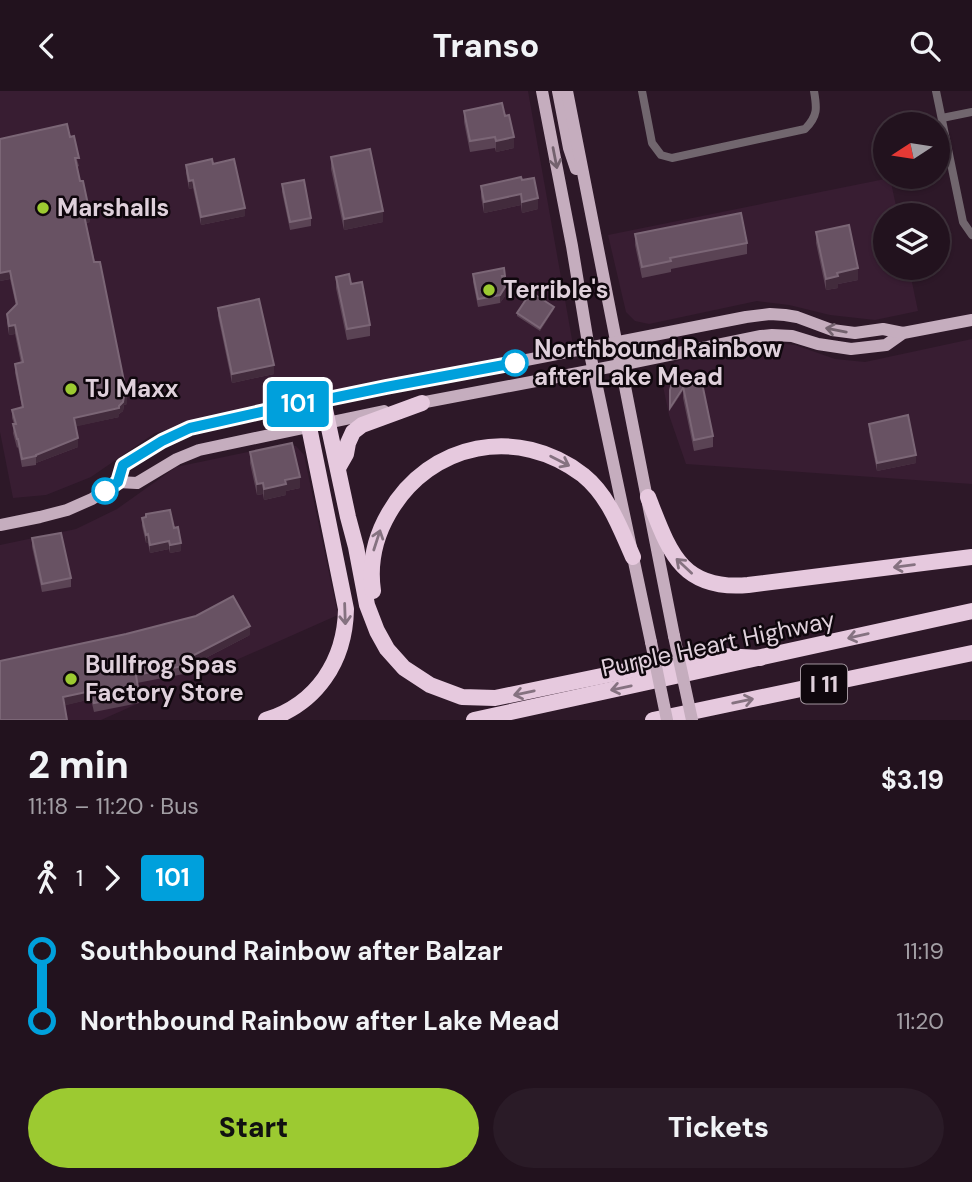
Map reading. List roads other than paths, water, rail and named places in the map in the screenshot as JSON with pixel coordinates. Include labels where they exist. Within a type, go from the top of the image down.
[{"type":"highway","points":[[323,400],[367,605],[387,649],[404,668],[430,685],[462,697],[508,696],[703,655],[760,658]]},
{"type":"highway","points":[[266,720],[298,705],[316,689],[331,669],[346,629],[340,572],[305,402]]},
{"type":"highway","points":[[338,468],[353,432],[362,425],[422,403]]},
{"type":"highway","points":[[482,698],[443,685],[415,667],[403,656],[386,631],[376,605],[372,557],[379,532],[396,500],[422,473],[444,459],[479,448],[515,447],[552,457],[564,462],[584,477],[601,494],[612,511],[633,557]]},
{"type":"highway","points":[[648,497],[664,539],[676,558],[697,577],[721,585],[748,585],[972,557]]},
{"type":"highway","name":"Purple Heart Highway","points":[[474,720],[972,611]]},
{"type":"highway","name":"I 11","points":[[653,720],[972,653]]},
{"type":"main road","points":[[542,91],[593,370],[667,720]]},
{"type":"main road","points":[[558,91],[569,148],[590,208]]},
{"type":"main road","points":[[567,91],[692,720]]},
{"type":"main road","points":[[118,482],[123,465],[162,441],[190,428],[305,402],[746,317],[785,315],[797,317],[819,327],[855,333],[883,329],[903,333],[972,320]]},
{"type":"main road","points":[[0,525],[67,510],[92,499],[118,482],[137,483],[177,459],[199,450],[761,336],[792,336],[818,344],[851,349],[886,345],[903,333]]},
{"type":"street","points":[[642,91],[652,143],[661,155],[672,158],[805,129],[813,121],[817,107],[814,91]]},
{"type":"street","points":[[936,91],[941,112]]},
{"type":"street","points":[[950,116],[972,112]]},
{"type":"street","points":[[950,160],[962,222],[972,235]]},
{"type":"place","name":"Marshalls","points":[[43,208]]},
{"type":"place","name":"Terrible's","points":[[489,290]]},
{"type":"place","name":"Northbound Rainbow after Lake Mead","points":[[515,363]]},
{"type":"place","name":"TJ Maxx","points":[[71,389]]},
{"type":"place","name":"Bullfrog Spas Factory Store","points":[[71,679]]}]
